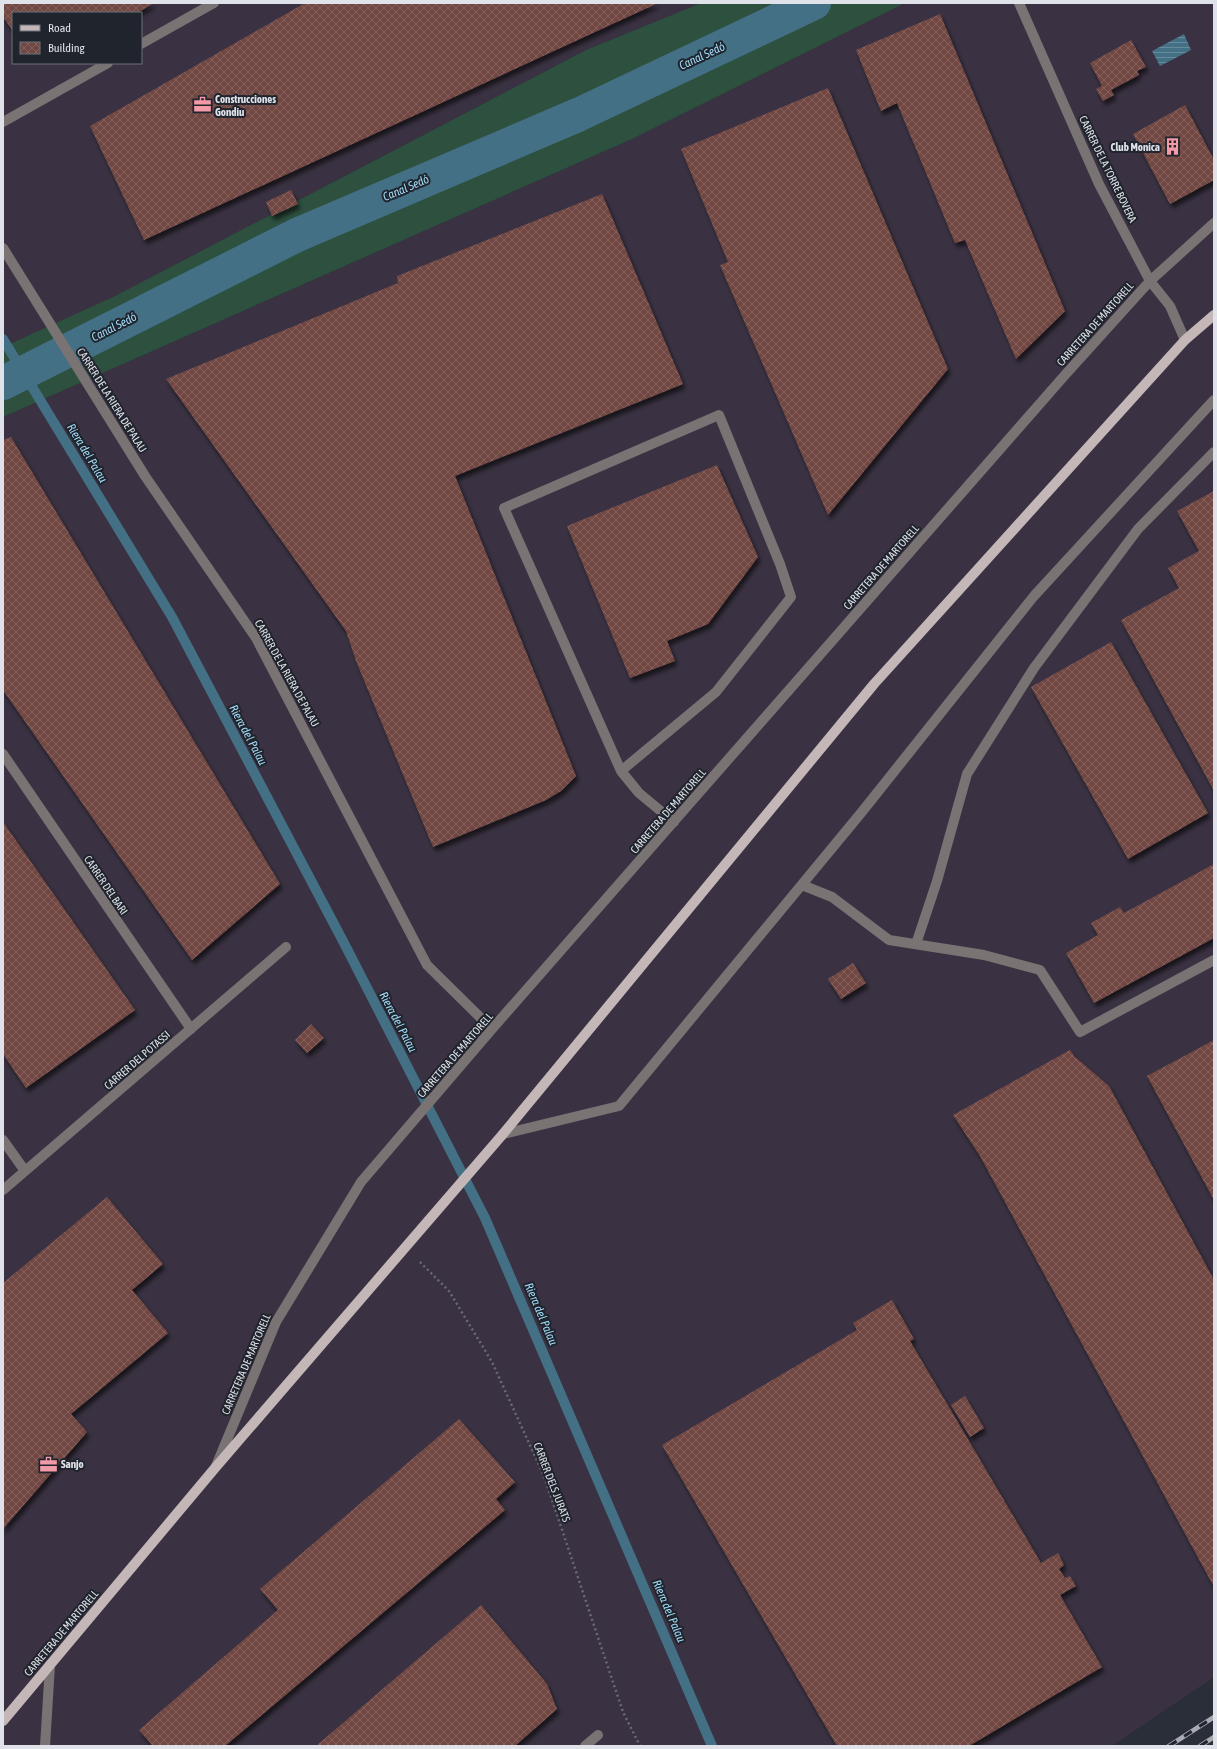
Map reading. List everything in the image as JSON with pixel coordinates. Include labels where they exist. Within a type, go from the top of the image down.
[{"type":"main road","name":"CARRETERA DE MARTORELL","points":[[3,1721],[215,1468],[502,1134],[874,684],[1185,340],[1214,315]]},
{"type":"street","points":[[142,43],[214,3]]},
{"type":"street","name":"CARRER DE LA TORRE BOVERA","points":[[1019,3],[1099,184],[1150,281],[1170,306],[1185,340]]},
{"type":"street","points":[[3,122],[106,64]]},
{"type":"street","name":"CARRETERA DE MARTORELL","points":[[215,1468],[276,1322],[361,1182],[492,1029],[1060,381],[1150,281],[1214,223]]},
{"type":"street","name":"CARRER DE LA RIERA DE PALAU","points":[[3,248],[90,390],[145,476],[256,638],[427,965],[492,1029]]},
{"type":"street","points":[[502,1134],[619,1106],[802,885],[1034,596],[1214,400]]},
{"type":"street","points":[[621,770],[716,692],[791,597],[780,564],[719,415],[504,508],[621,770],[639,793],[674,822]]},
{"type":"street","points":[[916,944],[937,881],[967,774],[1034,668],[1138,529],[1214,452]]},
{"type":"street","name":"CARRER DEL BARI","points":[[3,754],[191,1029]]},
{"type":"street","points":[[802,885],[832,897],[889,940],[984,955],[1040,970],[1080,1032],[1214,960]]},
{"type":"street","name":"CARRER DEL POTASSI","points":[[3,1190],[286,947]]},
{"type":"street","points":[[3,1140],[25,1171]]},
{"type":"street","points":[[45,1746],[50,1665]]},
{"type":"street","points":[[585,1746],[598,1735]]},
{"type":"path","name":"CARRER DELS JURATS","points":[[405,1247],[449,1291],[492,1362],[544,1476],[623,1712],[640,1746]]},
{"type":"shaded area","points":[[3,3],[701,3],[586,50],[115,296],[3,347]]},
{"type":"shaded area","points":[[905,3],[1214,3],[1214,1677],[1112,1746],[3,1746],[3,417],[632,139]]},
{"type":"green space","points":[[701,3],[905,3],[632,139],[3,417],[3,347],[115,296],[586,50]]},
{"type":"water","points":[[1184,34],[1191,50],[1160,66],[1152,51]]},
{"type":"building","points":[[3,3],[154,3],[139,12],[12,12],[12,30],[3,17]]},
{"type":"building","points":[[305,3],[658,3],[144,240],[90,126]]},
{"type":"building","points":[[940,14],[1065,311],[1016,359],[965,240],[955,243],[897,103],[881,111],[856,50]]},
{"type":"building","points":[[1131,40],[1146,67],[1137,71],[1139,75],[1111,90],[1114,95],[1103,101],[1096,89],[1102,86],[1090,63]]},
{"type":"building","points":[[828,88],[948,369],[828,515],[720,265],[728,262],[681,149]]},
{"type":"building","name":"Club Monica","points":[[1185,105],[1214,160],[1214,180],[1170,204],[1133,134]]},
{"type":"building","points":[[291,190],[298,204],[272,216],[266,202]]},
{"type":"building","points":[[602,194],[683,384],[455,476],[576,776],[561,791],[546,800],[433,847],[356,661],[346,631],[166,379],[398,283],[397,276]]},
{"type":"building","points":[[11,437],[280,884],[192,960],[3,690],[3,440]]},
{"type":"building","points":[[717,465],[758,557],[708,624],[667,641],[675,661],[630,678],[567,526]]},
{"type":"building","points":[[1214,491],[1214,791],[1121,620],[1179,588],[1168,568],[1199,551],[1177,511]]},
{"type":"building","points":[[1111,642],[1208,813],[1128,859],[1031,687]]},
{"type":"building","points":[[3,822],[135,1010],[26,1088],[3,1054]]},
{"type":"building","points":[[1214,864],[1214,938],[1094,1003],[1066,953],[1098,935],[1091,923],[1120,907],[1124,913]]},
{"type":"building","points":[[853,963],[866,983],[841,999],[828,979]]},
{"type":"building","points":[[311,1024],[324,1038],[307,1053],[295,1040]]},
{"type":"building","points":[[1214,1040],[1214,1200],[1147,1076]]},
{"type":"building","points":[[1070,1050],[1074,1056],[1109,1086],[1214,1280],[1214,1587],[980,1156],[953,1115]]},
{"type":"building","points":[[107,1197],[163,1264],[132,1290],[168,1333],[71,1414],[87,1432],[3,1529],[3,1283]]},
{"type":"building","points":[[892,1300],[914,1339],[910,1341],[1041,1563],[1058,1553],[1064,1565],[1059,1569],[1065,1578],[1070,1576],[1076,1586],[1060,1595],[1102,1667],[969,1746],[837,1746],[662,1445],[857,1330],[853,1323]]},
{"type":"building","points":[[965,1396],[984,1428],[970,1437],[951,1405]]},
{"type":"building","points":[[459,1419],[515,1482],[496,1499],[505,1510],[225,1746],[153,1746],[139,1730],[278,1610],[260,1589]]},
{"type":"building","points":[[481,1605],[547,1684],[557,1709],[515,1746],[316,1746]]},
{"type":"waterway","name":"Canal Sedó","points":[[3,383],[297,235],[580,114],[814,3]]},
{"type":"waterway","name":"Riera del Palau","points":[[3,339],[172,617],[344,943],[485,1218],[712,1746]]},
{"type":"railway","points":[[1169,1746],[1214,1717]]},
{"type":"railway","points":[[1200,1746],[1214,1737]]},
{"type":"place","name":"Construcciones Gondiu","points":[[202,105]]},
{"type":"place","name":"Club Monica","points":[[1173,147]]},
{"type":"place","name":"Sanjo","points":[[48,1464]]}]
